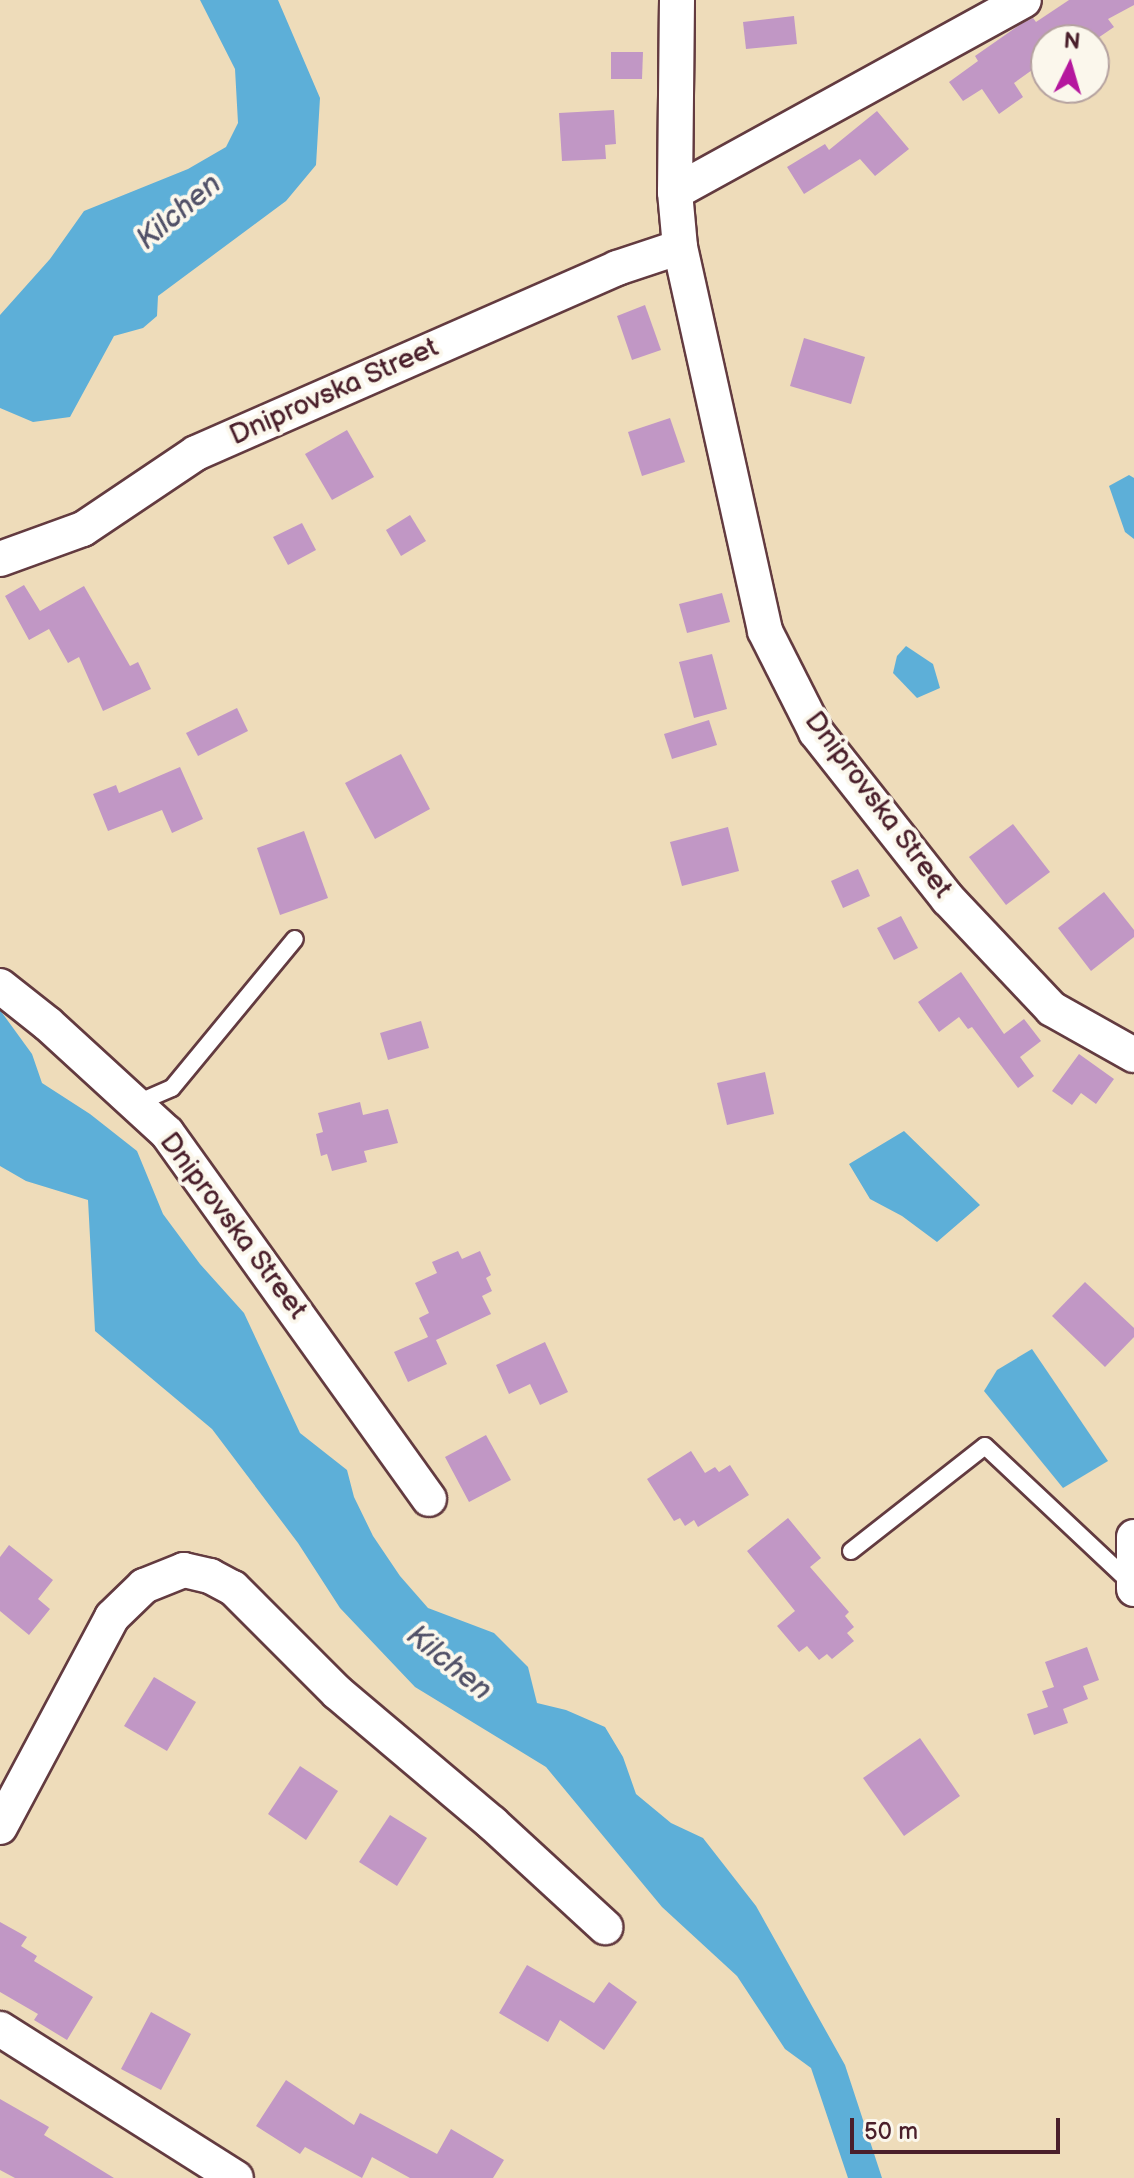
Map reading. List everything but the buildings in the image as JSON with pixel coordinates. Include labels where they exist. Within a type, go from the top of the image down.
[{"type":"street","name":"Dniprovska Street","points":[[677,0],[675,192],[680,247],[765,631],[816,732],[948,899],[1052,1009],[1131,1048]]},
{"type":"street","points":[[675,192],[1024,0]]},
{"type":"street","name":"Dniprovska Street","points":[[0,559],[83,529],[196,453],[617,268],[680,247]]},
{"type":"street","name":"Dniprovska Street","points":[[0,986],[48,1024],[167,1133],[429,1499]]},
{"type":"street","points":[[1133,1586],[1134,1537]]},
{"type":"street","points":[[0,1827],[112,1617],[144,1586],[184,1570],[210,1576],[233,1588],[338,1693],[492,1823],[605,1927]]},
{"type":"street","points":[[0,2029],[236,2178]]},
{"type":"lane","points":[[133,1104],[172,1088],[295,939]]},
{"type":"lane","points":[[851,1551],[985,1446],[1133,1586]]},
{"type":"water","name":"Kilchen","points":[[200,0],[278,0],[320,98],[316,165],[286,201],[158,296],[157,316],[143,328],[114,336],[70,417],[33,422],[0,408],[0,315],[50,259],[84,211],[188,169],[226,147],[238,123],[235,69]]},
{"type":"water","points":[[1129,475],[1134,478],[1134,539],[1125,532],[1109,486]]},
{"type":"water","points":[[906,646],[933,664],[940,688],[917,698],[893,673],[897,656]]},
{"type":"water","name":"Kilchen","points":[[0,1010],[32,1054],[42,1083],[90,1114],[137,1151],[163,1214],[200,1264],[244,1313],[300,1433],[347,1470],[354,1497],[373,1536],[400,1576],[428,1608],[494,1633],[528,1667],[537,1703],[566,1710],[605,1727],[623,1757],[636,1794],[671,1823],[703,1838],[756,1906],[845,2065],[882,2178],[848,2178],[811,2068],[785,2049],[737,1976],[662,1907],[546,1767],[415,1687],[340,1608],[298,1543],[212,1429],[95,1331],[88,1200],[26,1181],[0,1166]]},
{"type":"water","points":[[904,1131],[980,1205],[937,1242],[902,1216],[870,1199],[849,1164]]},
{"type":"water","points":[[1032,1349],[1108,1461],[1063,1488],[984,1391],[997,1370]]}]
